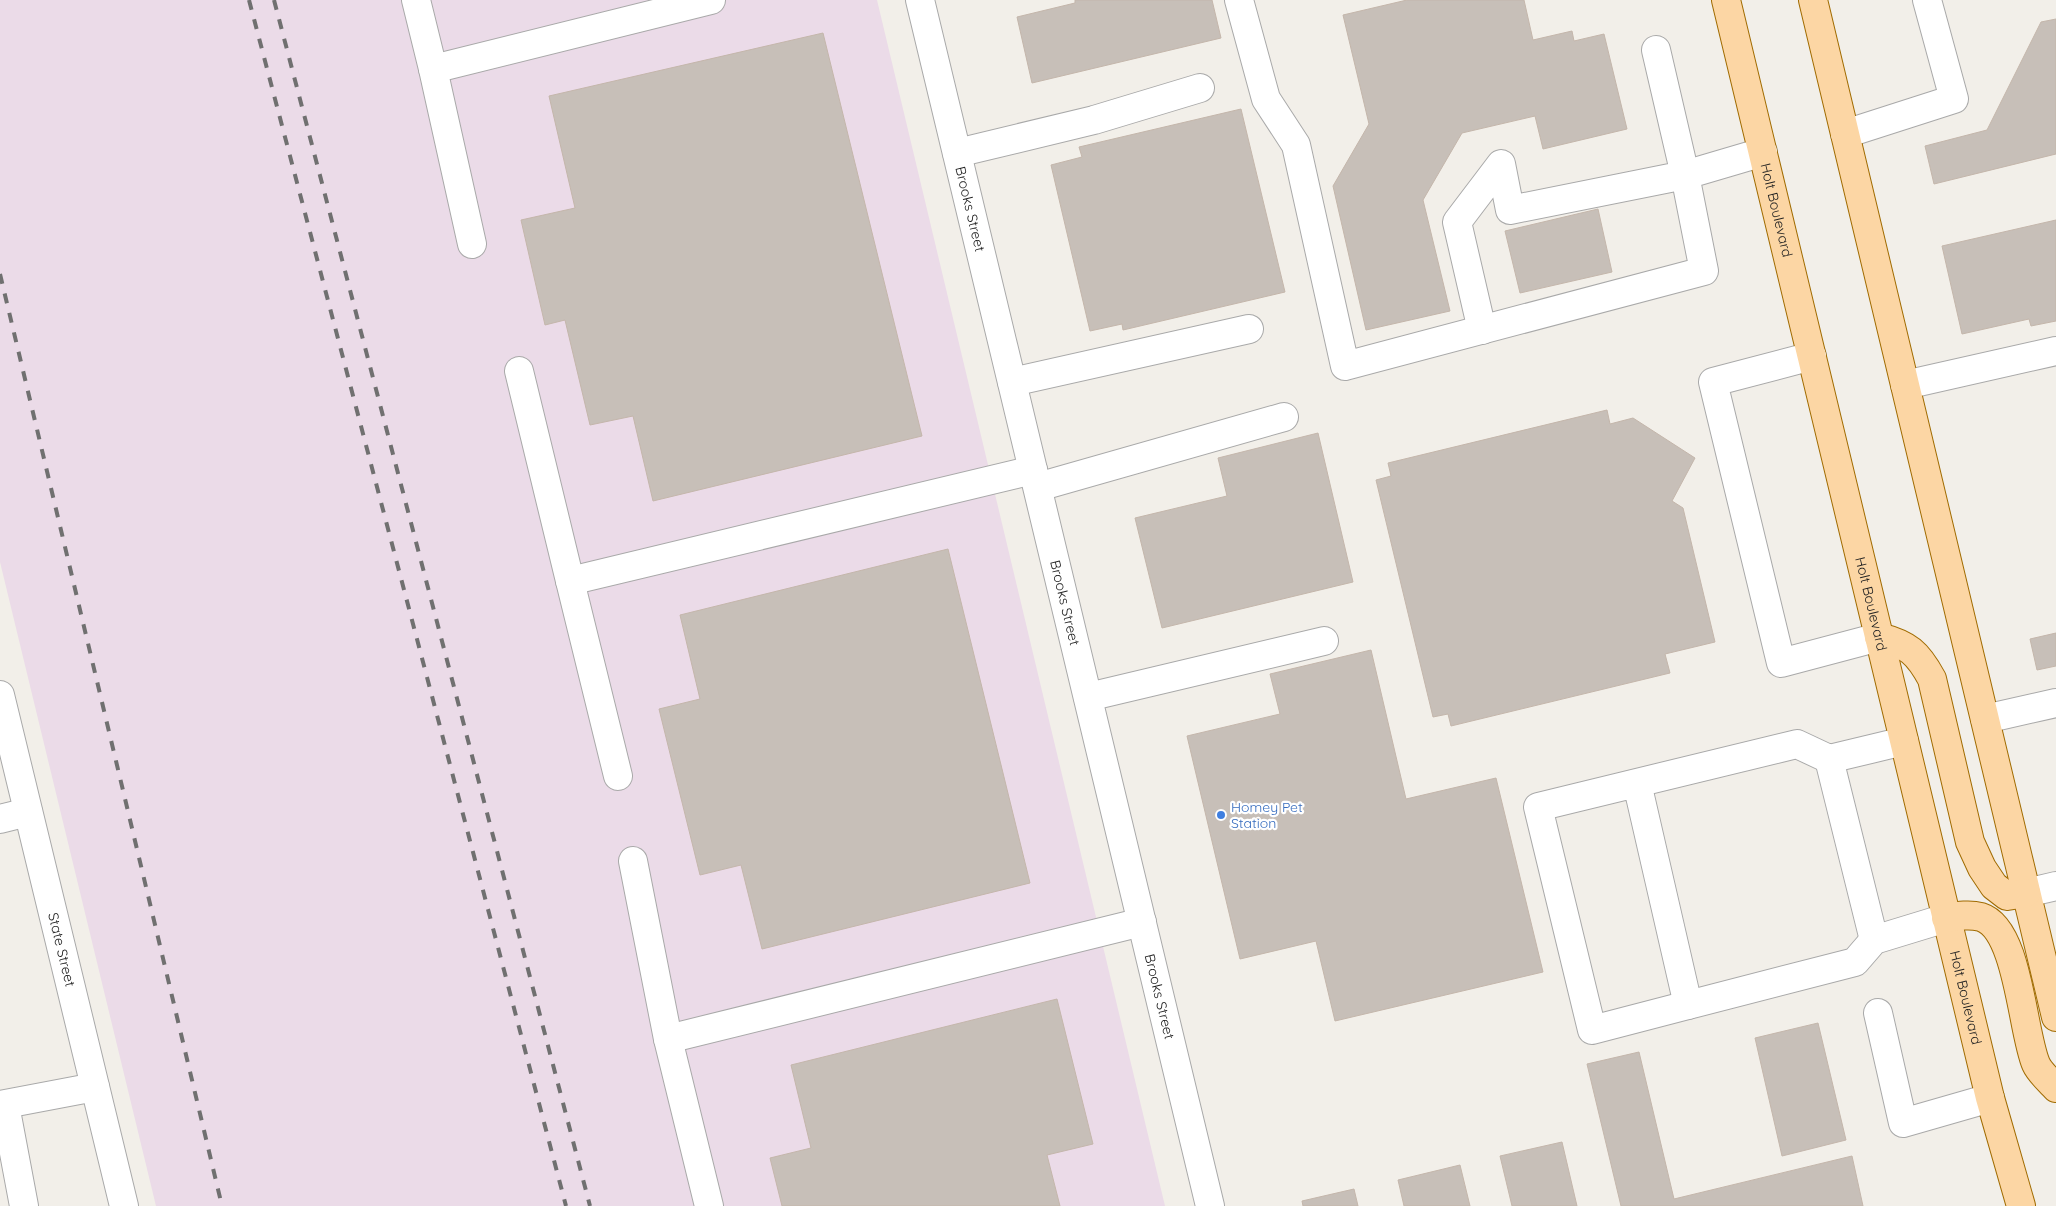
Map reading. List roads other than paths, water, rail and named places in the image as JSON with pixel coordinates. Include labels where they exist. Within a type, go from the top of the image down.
[{"type":"main road","name":"Holt Boulevard","points":[[1726,0],[1946,918],[1990,1098],[2020,1206]]},
{"type":"main road","points":[[1813,0],[2056,1017]]},
{"type":"main road","points":[[1879,637],[1901,642],[1922,659],[1932,679],[1970,842],[1982,868],[1994,886],[2007,896],[2026,893]]},
{"type":"main road","points":[[1946,918],[1965,915],[1982,917],[2002,937],[2010,954],[2036,1065],[2056,1088]]},
{"type":"street","points":[[416,0],[472,244]]},
{"type":"street","points":[[433,69],[711,0]]},
{"type":"street","name":"Brooks Street","points":[[920,0],[1210,1206]]},
{"type":"street","points":[[1239,0],[1266,99],[1296,144],[1345,366],[1704,272],[1685,175],[1656,50]]},
{"type":"street","points":[[1845,134],[1954,99],[1927,0]]},
{"type":"street","points":[[957,153],[1094,120],[1200,88]]},
{"type":"street","points":[[1482,330],[1457,222],[1501,164],[1510,210],[1685,175],[1763,152]]},
{"type":"street","points":[[1012,382],[1249,329]]},
{"type":"street","points":[[1905,385],[2056,352]]},
{"type":"street","points":[[1812,356],[1713,382],[1781,663],[1879,637]]},
{"type":"street","points":[[519,371],[618,776]]},
{"type":"street","points":[[570,581],[1036,479],[1284,416]]},
{"type":"street","points":[[1088,697],[1324,641]]},
{"type":"street","name":"State Street","points":[[0,695],[124,1206]]},
{"type":"street","points":[[1985,719],[2056,703]]},
{"type":"street","points":[[1904,741],[1829,759],[1797,744],[1538,808],[1592,1030],[1855,962],[1874,940],[1946,918]]},
{"type":"street","points":[[1829,759],[1874,940]]},
{"type":"street","points":[[1637,783],[1688,1005]]},
{"type":"street","points":[[0,819],[28,812]]},
{"type":"street","points":[[632,861],[668,1039],[709,1206]]},
{"type":"street","points":[[2026,893],[2056,886]]},
{"type":"street","points":[[668,1039],[1142,922]]},
{"type":"street","points":[[1878,1013],[1903,1123],[1990,1098]]},
{"type":"street","points":[[24,1206],[2,1105],[95,1086]]},
{"type":"railway","points":[[249,0],[566,1206]]},
{"type":"railway","points":[[274,0],[590,1206]]},
{"type":"railway","points":[[0,274],[222,1206]]},
{"type":"place","name":"Homey Pet Station","points":[[1221,815]]}]
